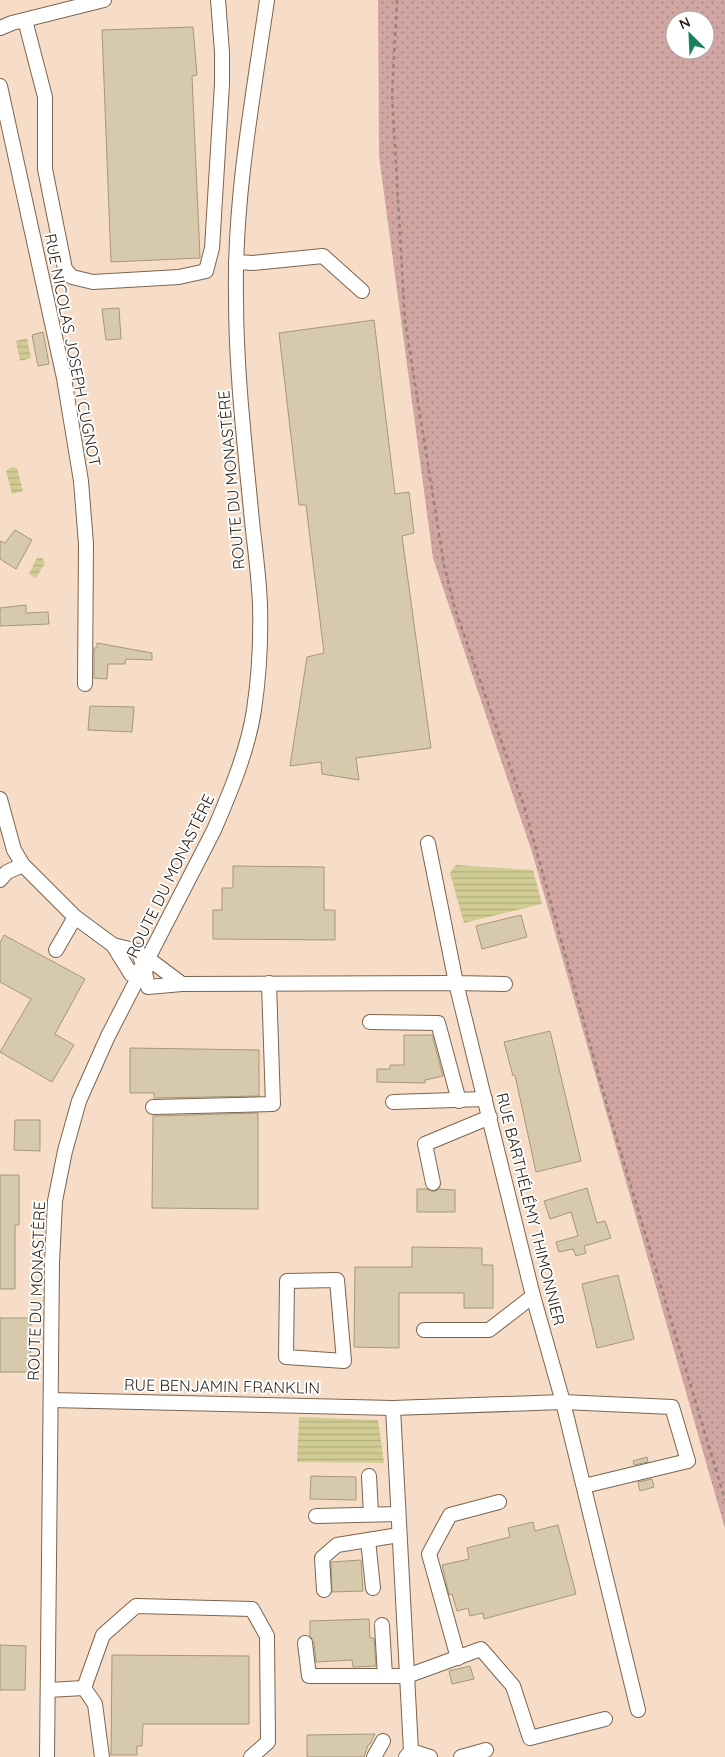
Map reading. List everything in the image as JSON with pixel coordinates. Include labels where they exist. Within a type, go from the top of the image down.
[{"type":"street","points":[[0,28],[104,0]]},
{"type":"street","points":[[25,20],[44,97],[45,170],[64,269],[72,277],[93,282],[179,277],[206,271],[212,248],[222,84],[222,52],[218,0]]},
{"type":"street","name":"ROUTE DU MONASTÈRE","points":[[47,1757],[52,1263],[55,1201],[65,1151],[79,1101],[108,1036],[214,830],[229,797],[254,712],[260,659],[260,604],[239,377],[236,262],[242,179],[267,0]]},
{"type":"street","name":"RUE NICOLAS JOSEPH CUGNOT","points":[[0,86],[64,378],[81,481],[86,544],[86,684]]},
{"type":"street","points":[[236,262],[253,263],[323,256],[362,291]]},
{"type":"street","points":[[0,799],[14,850],[23,865],[75,918],[113,945],[131,974],[154,963],[182,984]]},
{"type":"street","name":"RUE BARTHÉLÉMY THIMONNIER","points":[[428,843],[456,983],[534,1296],[563,1402],[638,1710]]},
{"type":"street","points":[[0,880],[7,872],[23,865]]},
{"type":"street","points":[[56,950],[75,918]]},
{"type":"street","points":[[144,967],[148,987],[182,984],[505,984]]},
{"type":"street","points":[[153,1107],[272,1104],[269,984]]},
{"type":"street","points":[[370,1022],[438,1023],[459,1101]]},
{"type":"street","points":[[392,1102],[485,1099]]},
{"type":"street","points":[[433,1183],[425,1144],[490,1117]]},
{"type":"street","points":[[338,1280],[344,1361],[286,1357],[287,1281],[338,1280]]},
{"type":"street","points":[[424,1330],[489,1330],[534,1296]]},
{"type":"street","name":"RUE BENJAMIN FRANKLIN","points":[[51,1400],[393,1408],[563,1402],[672,1407],[688,1461],[584,1486]]},
{"type":"street","points":[[393,1408],[407,1676],[408,1754],[430,1757]]},
{"type":"street","points":[[370,1476],[371,1514]]},
{"type":"street","points":[[458,1658],[430,1554],[450,1515],[499,1502]]},
{"type":"street","points":[[316,1516],[398,1514]]},
{"type":"street","points":[[324,1590],[322,1558],[337,1545],[400,1536]]},
{"type":"street","points":[[368,1540],[373,1588]]},
{"type":"street","points":[[84,1688],[103,1635],[136,1606],[252,1609],[267,1636],[268,1742],[251,1757]]},
{"type":"street","points":[[382,1625],[385,1676]]},
{"type":"street","points":[[305,1643],[309,1676],[407,1676],[481,1649],[513,1686],[530,1738],[605,1719]]},
{"type":"street","points":[[48,1690],[84,1688]]},
{"type":"street","points":[[84,1688],[95,1704],[102,1757]]},
{"type":"street","points":[[374,1757],[383,1741]]},
{"type":"street","points":[[461,1757],[486,1750]]},
{"type":"path","points":[[397,0],[392,95],[405,321],[444,565],[455,609],[524,806],[612,1123],[725,1500]]},
{"type":"shaded area","points":[[378,0],[725,0],[725,1529],[532,852],[433,558],[379,156]]},
{"type":"shaded area","points":[[27,338],[31,358],[20,361],[16,341]]},
{"type":"shaded area","points":[[11,467],[17,468],[23,491],[12,494],[6,471]]},
{"type":"shaded area","points":[[37,558],[42,558],[45,563],[36,578],[29,574]]},
{"type":"shaded area","points":[[456,865],[533,870],[542,904],[464,923],[450,873]]},
{"type":"shaded area","points":[[299,1417],[378,1420],[384,1463],[297,1462]]},
{"type":"building","points":[[193,27],[197,75],[192,76],[200,258],[111,262],[102,30]]},
{"type":"building","points":[[119,308],[121,339],[106,340],[102,309]]},
{"type":"building","points":[[374,320],[395,494],[409,492],[414,533],[402,536],[431,748],[356,758],[359,780],[322,774],[321,762],[290,766],[307,657],[324,653],[306,505],[299,505],[279,333]]},
{"type":"building","points":[[43,332],[49,364],[38,366],[32,335]]},
{"type":"building","points":[[15,530],[32,540],[16,569],[0,559],[0,541],[5,543]]},
{"type":"building","points":[[26,605],[26,613],[48,612],[49,624],[0,626],[0,608]]},
{"type":"building","points":[[97,643],[152,653],[152,660],[126,659],[125,664],[108,664],[107,679],[94,678],[94,648],[97,648]]},
{"type":"building","points":[[90,706],[134,707],[132,732],[88,730]]},
{"type":"building","points":[[233,866],[324,867],[324,910],[335,910],[335,940],[213,939],[213,910],[222,910],[222,888],[233,888]]},
{"type":"building","points":[[521,915],[527,937],[482,949],[476,926]]},
{"type":"building","points":[[4,935],[85,979],[55,1034],[74,1045],[52,1082],[0,1052],[31,999],[0,982],[0,943]]},
{"type":"building","points":[[550,1031],[581,1161],[536,1172],[515,1075],[513,1076],[504,1042]]},
{"type":"building","points":[[404,1035],[432,1035],[443,1076],[425,1080],[425,1083],[377,1082],[377,1069],[390,1069],[390,1065],[404,1065]]},
{"type":"building","points":[[130,1048],[259,1050],[259,1096],[154,1098],[154,1093],[130,1093]]},
{"type":"building","points":[[258,1113],[258,1209],[152,1208],[153,1116]]},
{"type":"building","points":[[15,1120],[40,1120],[40,1151],[14,1150]]},
{"type":"building","points":[[0,1175],[19,1175],[19,1225],[15,1225],[15,1289],[0,1289]]},
{"type":"building","points":[[587,1188],[597,1223],[605,1221],[611,1238],[584,1246],[586,1253],[576,1256],[573,1249],[559,1252],[556,1242],[578,1236],[571,1212],[550,1219],[544,1201]]},
{"type":"building","points":[[417,1189],[427,1189],[434,1192],[439,1189],[455,1190],[455,1212],[417,1212]]},
{"type":"building","points":[[412,1247],[482,1248],[482,1265],[493,1265],[493,1308],[464,1308],[464,1293],[399,1293],[399,1348],[354,1347],[355,1267],[412,1267]]},
{"type":"building","points":[[618,1275],[634,1339],[597,1348],[582,1284]]},
{"type":"building","points":[[0,1318],[31,1318],[30,1372],[0,1372]]},
{"type":"building","points":[[647,1457],[648,1462],[634,1465],[633,1461]]},
{"type":"building","points":[[311,1476],[356,1477],[356,1500],[310,1499]]},
{"type":"building","points":[[652,1479],[654,1487],[640,1491],[638,1482]]},
{"type":"building","points":[[533,1522],[535,1531],[558,1525],[576,1594],[484,1619],[483,1613],[470,1616],[468,1608],[457,1611],[452,1594],[449,1595],[442,1565],[469,1559],[467,1548],[510,1537],[508,1528]]},
{"type":"building","points":[[361,1560],[363,1591],[332,1592],[331,1562]]},
{"type":"building","points":[[369,1619],[370,1638],[374,1638],[376,1666],[353,1667],[352,1660],[316,1662],[314,1642],[310,1636],[310,1621]]},
{"type":"building","points":[[0,1645],[26,1646],[25,1690],[0,1690]]},
{"type":"building","points":[[112,1655],[249,1656],[249,1724],[143,1724],[142,1746],[137,1746],[137,1755],[111,1755]]},
{"type":"building","points":[[470,1666],[474,1679],[452,1684],[449,1671]]},
{"type":"building","points":[[375,1734],[368,1745],[364,1757],[307,1757],[307,1735]]}]
